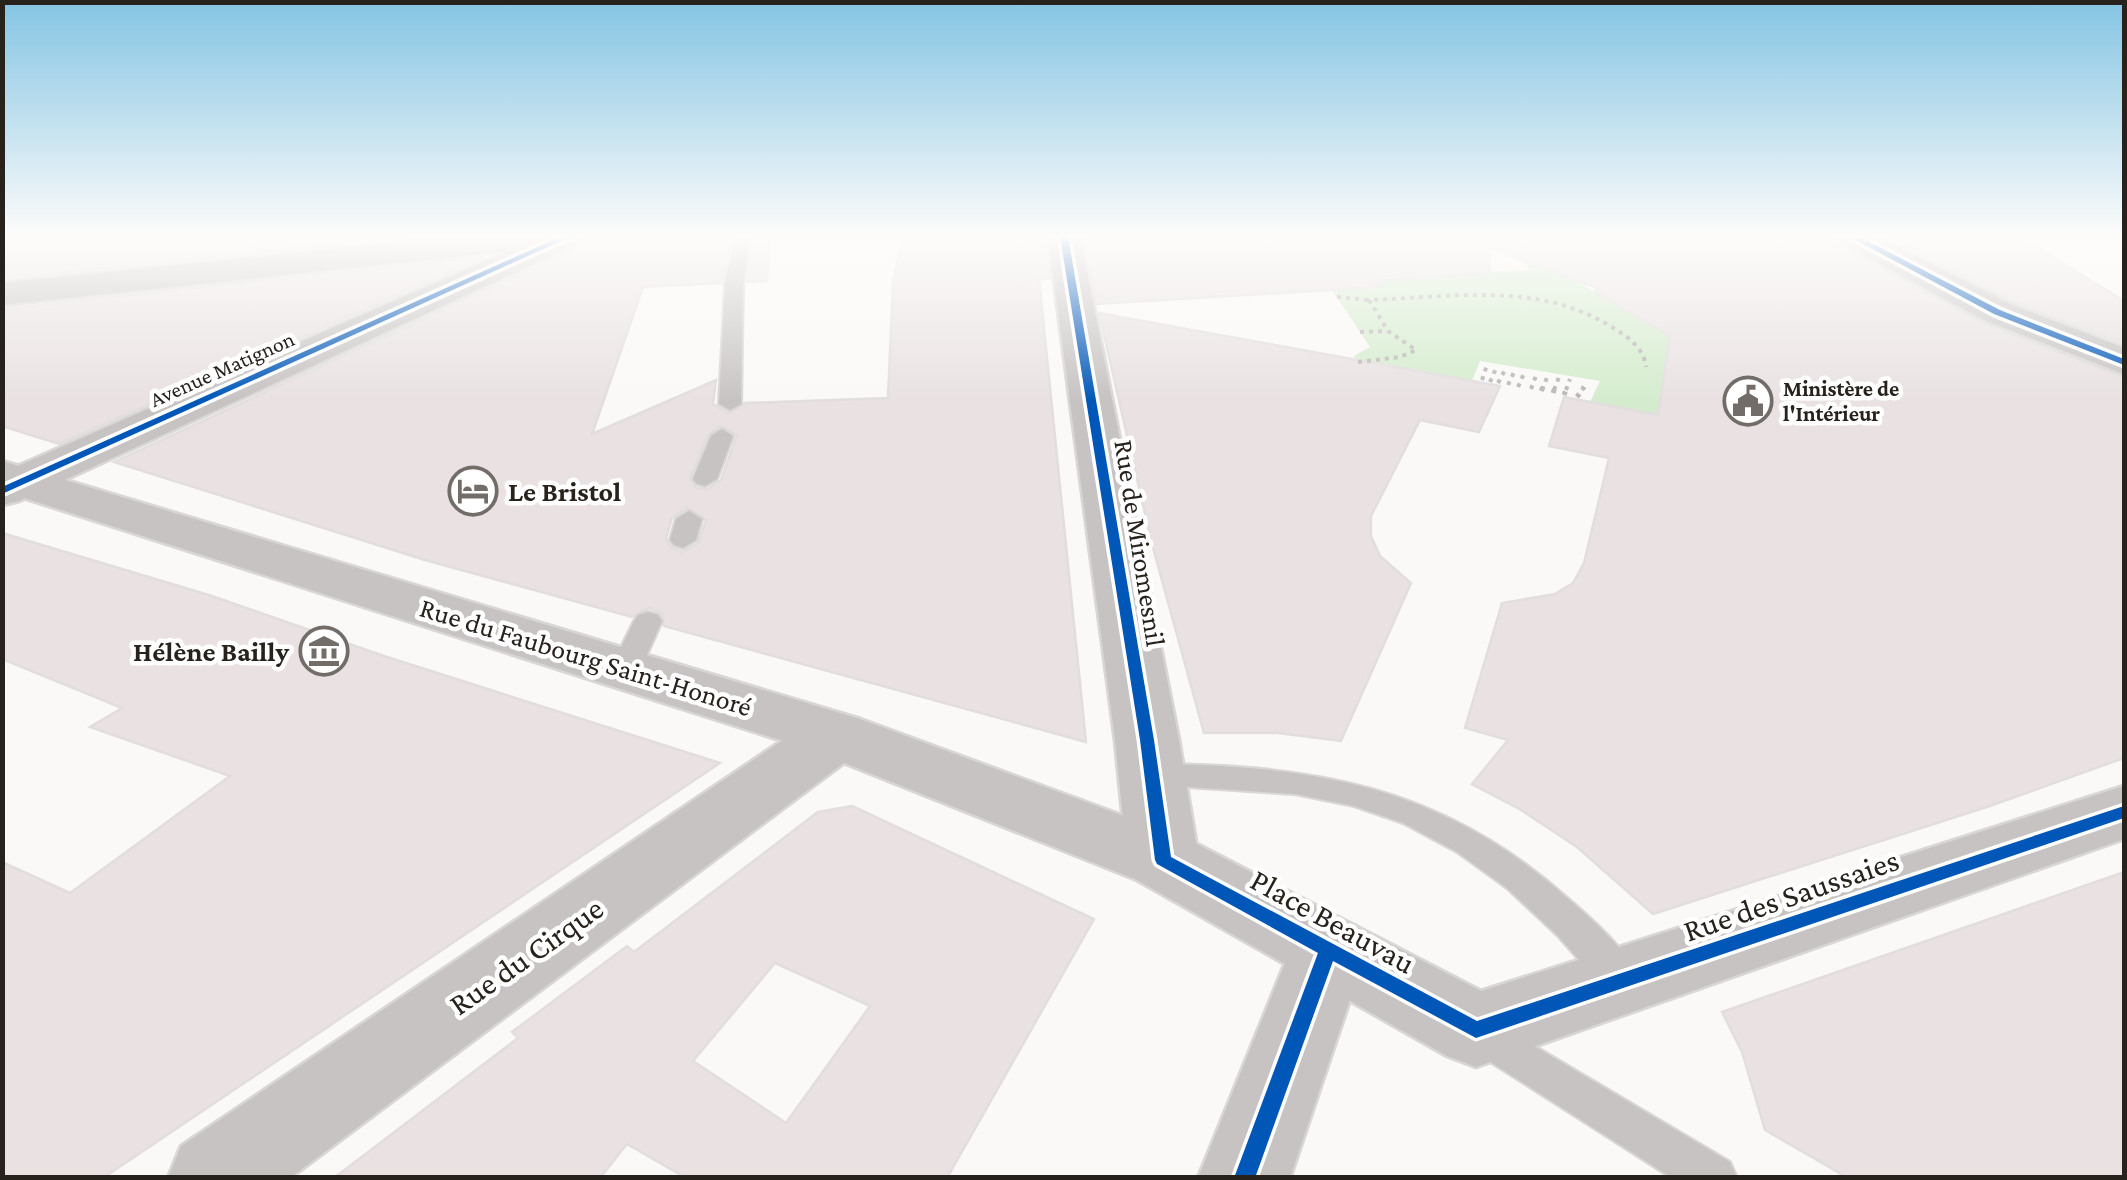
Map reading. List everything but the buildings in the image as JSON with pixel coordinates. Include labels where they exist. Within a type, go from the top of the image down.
[{"type":"street","points":[[2,294],[30,291]]},
{"type":"street","name":"Avenue Matignon","points":[[10,483],[444,291]]},
{"type":"street","name":"Rue de Miromesnil","points":[[1073,291],[1163,860]]},
{"type":"street","points":[[1957,291],[1997,312],[2124,362]]},
{"type":"street","name":"Rue du Faubourg Saint-Honoré","points":[[10,483],[637,644],[837,736],[1163,860]]},
{"type":"street","name":"Rue du Cirque","points":[[214,1178],[837,736]]},
{"type":"street","name":"Rue des Saussaies","points":[[1476,1030],[2124,812]]},
{"type":"street","name":"Place Beauvau","points":[[1163,860],[1476,1030]]},
{"type":"street","points":[[1244,1178],[1328,950]]},
{"type":"lane","points":[[730,404],[734,291]]},
{"type":"lane","points":[[705,479],[722,436]]},
{"type":"lane","points":[[1152,776],[1266,776],[1321,784],[1377,799],[1431,821],[1485,850],[1536,887],[1587,938],[1623,982]]},
{"type":"lane","points":[[1476,1030],[1714,1178]]},
{"type":"path","points":[[1337,297],[1450,298],[1502,292],[1592,311],[1638,347],[1646,356],[1646,367]]},
{"type":"path","points":[[1358,362],[1400,357],[1416,350],[1388,331],[1368,300]]},
{"type":"path","points":[[1360,332],[1388,331]]},
{"type":"path","points":[[1486,365],[1486,381],[1497,366]]},
{"type":"path","points":[[1498,384],[1506,368]]},
{"type":"path","points":[[1508,386],[1515,370]]},
{"type":"path","points":[[1518,387],[1525,371]]},
{"type":"path","points":[[1531,389],[1537,373]]},
{"type":"path","points":[[1541,390],[1548,375]]},
{"type":"path","points":[[1553,393],[1559,377]]},
{"type":"path","points":[[1564,395],[1570,379]]},
{"type":"path","points":[[1577,397],[1587,383]]},
{"type":"green space","points":[[1333,291],[1593,291],[1687,346],[1668,349],[1659,408],[1668,424],[1590,402],[1600,381],[1480,361],[1472,381],[1361,367],[1354,356],[1370,347]]},
{"type":"cycle path","points":[[2,491],[446,291]]},
{"type":"cycle path","points":[[1073,291],[1163,860],[1476,1030],[2124,812]]},
{"type":"cycle path","points":[[1957,291],[1997,312],[2124,362]]},
{"type":"cycle path","points":[[1244,1178],[1328,949]]},
{"type":"place","name":"Ministère de l'Intérieur","points":[[1748,401]]},
{"type":"place","name":"Le Bristol","points":[[473,491]]},
{"type":"place","name":"Hélène Bailly","points":[[324,651]]}]
